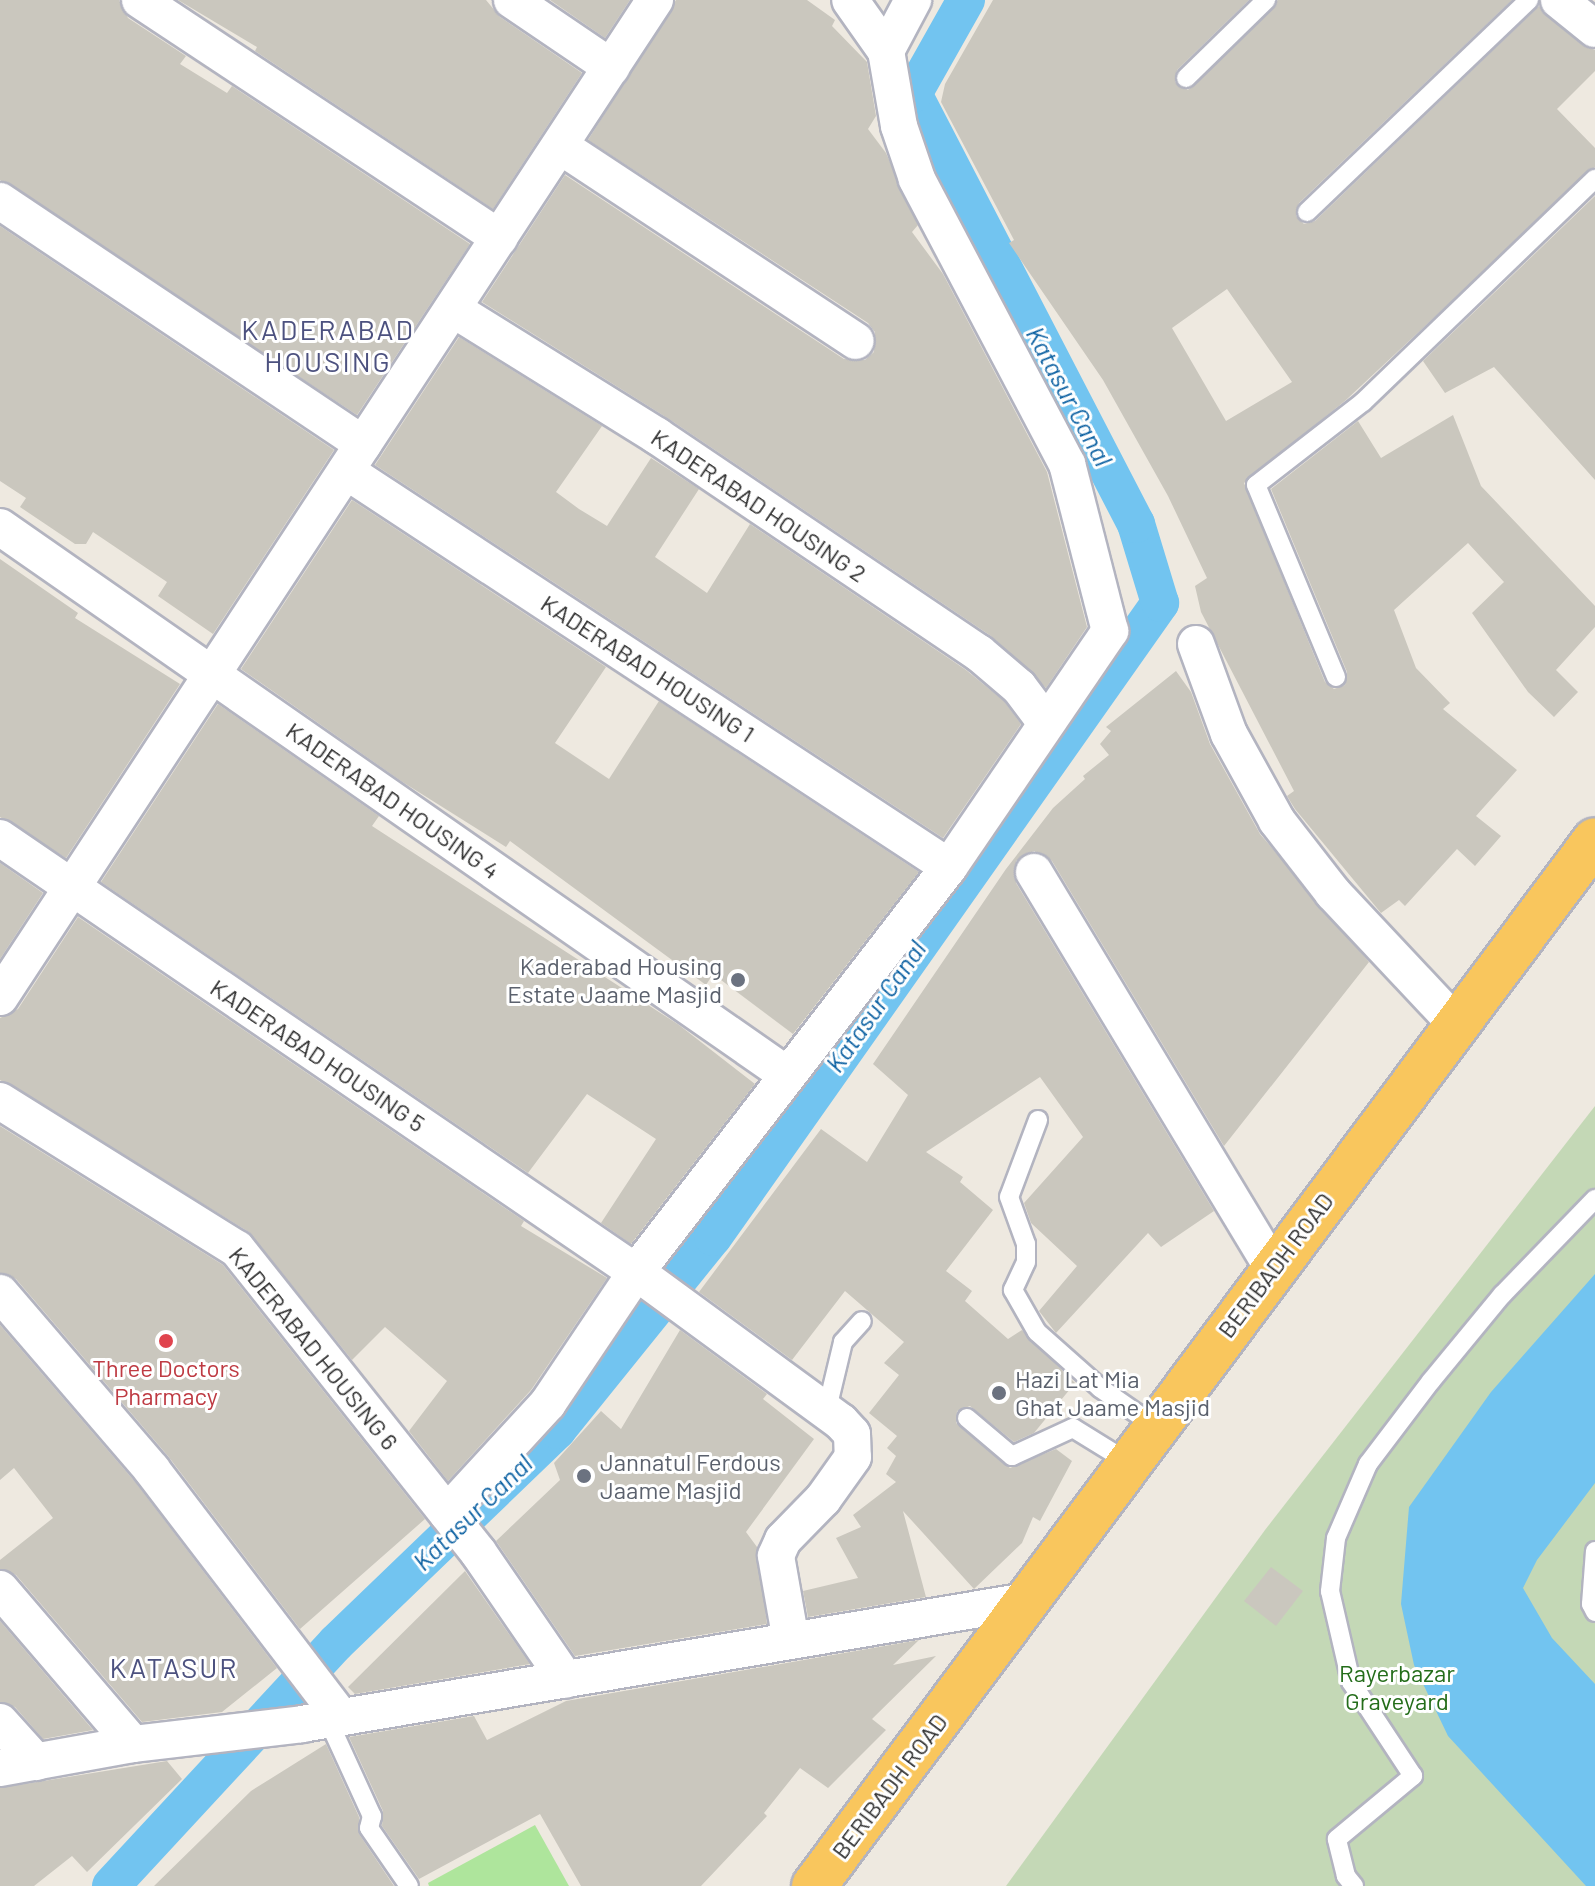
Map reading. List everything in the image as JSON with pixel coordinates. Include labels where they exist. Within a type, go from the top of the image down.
[{"type":"highway","name":"BERIBADH ROAD","points":[[814,1886],[1272,1267],[1459,1027],[1595,840]]},
{"type":"street","points":[[140,0],[499,238]]},
{"type":"street","points":[[512,0],[611,67]]},
{"type":"street","points":[[0,997],[655,0]]},
{"type":"street","points":[[447,1513],[548,1403],[786,1074],[949,867],[1110,631],[1067,464],[917,179],[899,126],[886,51],[850,0]]},
{"type":"street","points":[[886,51],[913,0]]},
{"type":"street","points":[[1559,0],[1595,29]]},
{"type":"street","points":[[560,146],[856,341]]},
{"type":"street","name":"KADERABAD HOUSING 1","points":[[0,201],[354,458],[949,867]]},
{"type":"street","name":"KADERABAD HOUSING 2","points":[[453,309],[657,436],[979,653],[1019,687],[1046,723]]},
{"type":"street","name":"KADERABAD HOUSING 4","points":[[0,527],[786,1074]]},
{"type":"street","points":[[1196,644],[1229,734],[1277,821],[1333,893],[1459,1027]]},
{"type":"street","name":"KADERABAD HOUSING 5","points":[[0,838],[639,1274],[687,1314],[852,1434],[856,1445],[846,1469],[783,1540],[776,1556],[791,1641]]},
{"type":"street","points":[[1034,872],[1272,1267]]},
{"type":"street","name":"KADERABAD HOUSING 6","points":[[0,1101],[237,1249],[478,1552],[566,1680]]},
{"type":"street","points":[[0,1293],[152,1470],[289,1650],[324,1714]]},
{"type":"street","points":[[0,1589],[133,1744]]},
{"type":"street","points":[[0,1768],[133,1744],[196,1739],[324,1714],[566,1680],[1026,1601]]},
{"type":"street","points":[[0,1722],[36,1762]]},
{"type":"lane","points":[[1186,78],[1266,0]]},
{"type":"lane","points":[[1307,212],[1529,0]]},
{"type":"lane","points":[[1336,677],[1256,485],[1363,402],[1595,179]]},
{"type":"lane","points":[[1038,1120],[1009,1197],[1026,1244],[1026,1262],[1013,1290],[1037,1332],[1100,1388],[1155,1426]]},
{"type":"lane","points":[[1354,1886],[1346,1876],[1337,1839],[1413,1776],[1351,1682],[1330,1591],[1336,1538],[1368,1464],[1431,1381],[1502,1295],[1595,1199]]},
{"type":"lane","points":[[826,1413],[843,1342],[862,1321]]},
{"type":"lane","points":[[967,1418],[1012,1456],[1073,1428],[1128,1462]]},
{"type":"lane","points":[[1595,1551],[1591,1604],[1595,1612]]},
{"type":"lane","points":[[324,1714],[372,1816],[369,1828],[409,1886]]},
{"type":"green space","name":"Rayerbazar Graveyard","points":[[1595,1106],[1595,1886],[1006,1886],[1265,1530]]},
{"type":"green space","points":[[535,1825],[569,1886],[429,1886],[428,1883]]},
{"type":"water","points":[[1595,1274],[1595,1483],[1537,1560],[1523,1588],[1552,1638],[1595,1684],[1595,1886],[1586,1886],[1448,1736],[1414,1665],[1401,1604],[1409,1507],[1491,1392]]},
{"type":"building","points":[[0,0],[119,0],[128,18],[186,56],[180,64],[227,93],[232,86],[470,244],[357,415],[0,180]]},
{"type":"building","points":[[178,0],[486,0],[500,17],[582,73],[493,209],[255,51],[257,47]]},
{"type":"building","points":[[550,0],[630,0],[605,38]]},
{"type":"building","points":[[676,0],[807,0],[835,20],[832,26],[867,62],[876,116],[868,129],[886,153],[918,225],[912,232],[943,274],[1047,472],[1087,627],[1046,688],[991,636],[669,419],[482,302],[565,175],[844,359],[865,360],[874,352],[875,332],[868,323],[588,140]]},
{"type":"building","points":[[993,0],[1249,0],[1177,70],[1175,82],[1188,90],[1278,0],[1512,0],[1299,203],[1296,216],[1304,224],[1315,221],[1539,6],[1582,45],[1595,50],[1595,71],[1557,109],[1595,148],[1595,167],[1346,400],[1244,483],[1325,682],[1334,689],[1345,685],[1347,672],[1271,489],[1358,421],[1381,458],[1453,415],[1481,486],[1595,606],[1595,627],[1556,670],[1578,692],[1554,717],[1528,692],[1472,613],[1504,582],[1468,543],[1394,610],[1416,668],[1450,703],[1443,709],[1517,770],[1476,816],[1501,836],[1475,866],[1457,849],[1405,906],[1399,900],[1381,913],[1295,809],[1287,796],[1294,791],[1201,612],[1195,586],[1207,578],[1168,496],[1103,380],[1009,243],[1014,240],[941,102],[945,84]],"holes":[[[1227,289],[1292,382],[1226,421],[1172,328]]]},
{"type":"building","points":[[1595,196],[1595,480],[1494,367],[1445,393],[1423,361]]},
{"type":"building","points":[[0,226],[334,450],[213,634],[158,596],[167,582],[93,532],[86,544],[75,544],[20,507],[26,498],[0,481]]},
{"type":"building","points":[[459,337],[602,426],[556,492],[579,509],[607,526],[651,458],[699,489],[655,557],[707,593],[750,524],[966,670],[1004,701],[1021,724],[943,838],[375,465]]},
{"type":"building","points":[[352,500],[606,667],[555,743],[609,779],[659,701],[919,872],[793,1034],[713,974],[706,985],[510,841],[506,847],[401,781],[241,669]]},
{"type":"building","points":[[0,559],[78,613],[75,618],[180,684],[66,858],[0,817]]},
{"type":"building","points":[[1176,671],[1191,692],[1210,744],[1260,834],[1369,962],[1224,1146],[1052,861],[1034,851],[1016,861],[1016,883],[1214,1211],[1161,1247],[1148,1233],[1056,1333],[1039,1311],[1077,1266],[1031,1223],[1024,1203],[1083,1137],[1040,1077],[926,1152],[963,1177],[960,1182],[993,1210],[946,1271],[972,1291],[965,1301],[1008,1339],[1022,1330],[1075,1383],[1034,1433],[1014,1442],[970,1406],[957,1411],[956,1423],[1010,1468],[1056,1449],[1072,1461],[1040,1521],[1033,1517],[1022,1543],[974,1589],[903,1511],[926,1597],[808,1617],[803,1591],[858,1578],[836,1538],[861,1527],[853,1515],[896,1482],[886,1474],[896,1456],[887,1448],[897,1436],[869,1413],[899,1375],[884,1363],[904,1342],[845,1291],[792,1360],[699,1292],[821,1129],[867,1162],[908,1095],[873,1064],[1006,869],[1053,808],[1085,779],[1083,776],[1109,755],[1100,744],[1111,731],[1106,727]]},
{"type":"building","points":[[218,704],[379,816],[372,826],[679,1025],[755,1084],[631,1244],[601,1223],[656,1139],[587,1094],[528,1173],[101,882]]},
{"type":"building","points":[[0,863],[43,893],[0,959]]},
{"type":"building","points":[[78,917],[524,1221],[521,1226],[607,1278],[531,1390],[448,1481],[409,1431],[447,1381],[385,1327],[352,1360],[249,1232],[0,1080],[0,1018],[18,1009]]},
{"type":"building","points":[[0,1126],[223,1265],[425,1519],[300,1629],[168,1456],[16,1279],[0,1273]]},
{"type":"building","points":[[0,1325],[136,1483],[277,1668],[222,1712],[142,1722],[16,1575],[0,1569],[0,1560],[53,1518],[14,1468],[0,1480]]},
{"type":"building","points":[[680,1330],[767,1394],[763,1399],[814,1439],[746,1532],[757,1547],[767,1624],[575,1656],[496,1541],[560,1480],[554,1463],[601,1411],[621,1429]]},
{"type":"building","points":[[1271,1567],[1303,1591],[1276,1626],[1244,1601]]},
{"type":"building","points":[[465,1571],[530,1664],[355,1694],[348,1687]]},
{"type":"building","points":[[0,1621],[93,1730],[43,1739],[15,1707],[0,1702]]},
{"type":"building","points":[[919,1640],[893,1665],[936,1656],[872,1719],[886,1730],[828,1788],[800,1768],[764,1813],[767,1816],[701,1886],[581,1886],[540,1814],[419,1879],[382,1826],[383,1811],[349,1737],[474,1716],[487,1740],[566,1701]]},
{"type":"building","points":[[326,1744],[359,1817],[359,1834],[394,1886],[154,1886],[251,1791]]},
{"type":"building","points":[[167,1761],[182,1779],[87,1872],[72,1856],[34,1886],[0,1886],[0,1788]]},
{"type":"waterway","name":"Katasur Canal","points":[[111,1886],[336,1643],[557,1430],[713,1237],[1160,603],[1136,524],[913,94],[966,0]]},
{"type":"place","name":"Kaderabad Housing Estate Jaame Masjid","points":[[738,980]]},
{"type":"place","name":"Three Doctors Pharmacy","points":[[166,1341]]},
{"type":"place","name":"Hazi Lat Mia Ghat Jaame Masjid","points":[[999,1393]]},
{"type":"place","name":"Jannatul Ferdous Jaame Masjid","points":[[584,1476]]},
{"type":"district","name":"KADERABAD HOUSING","points":[[328,345]]},
{"type":"district","name":"KATASUR","points":[[174,1667]]}]
